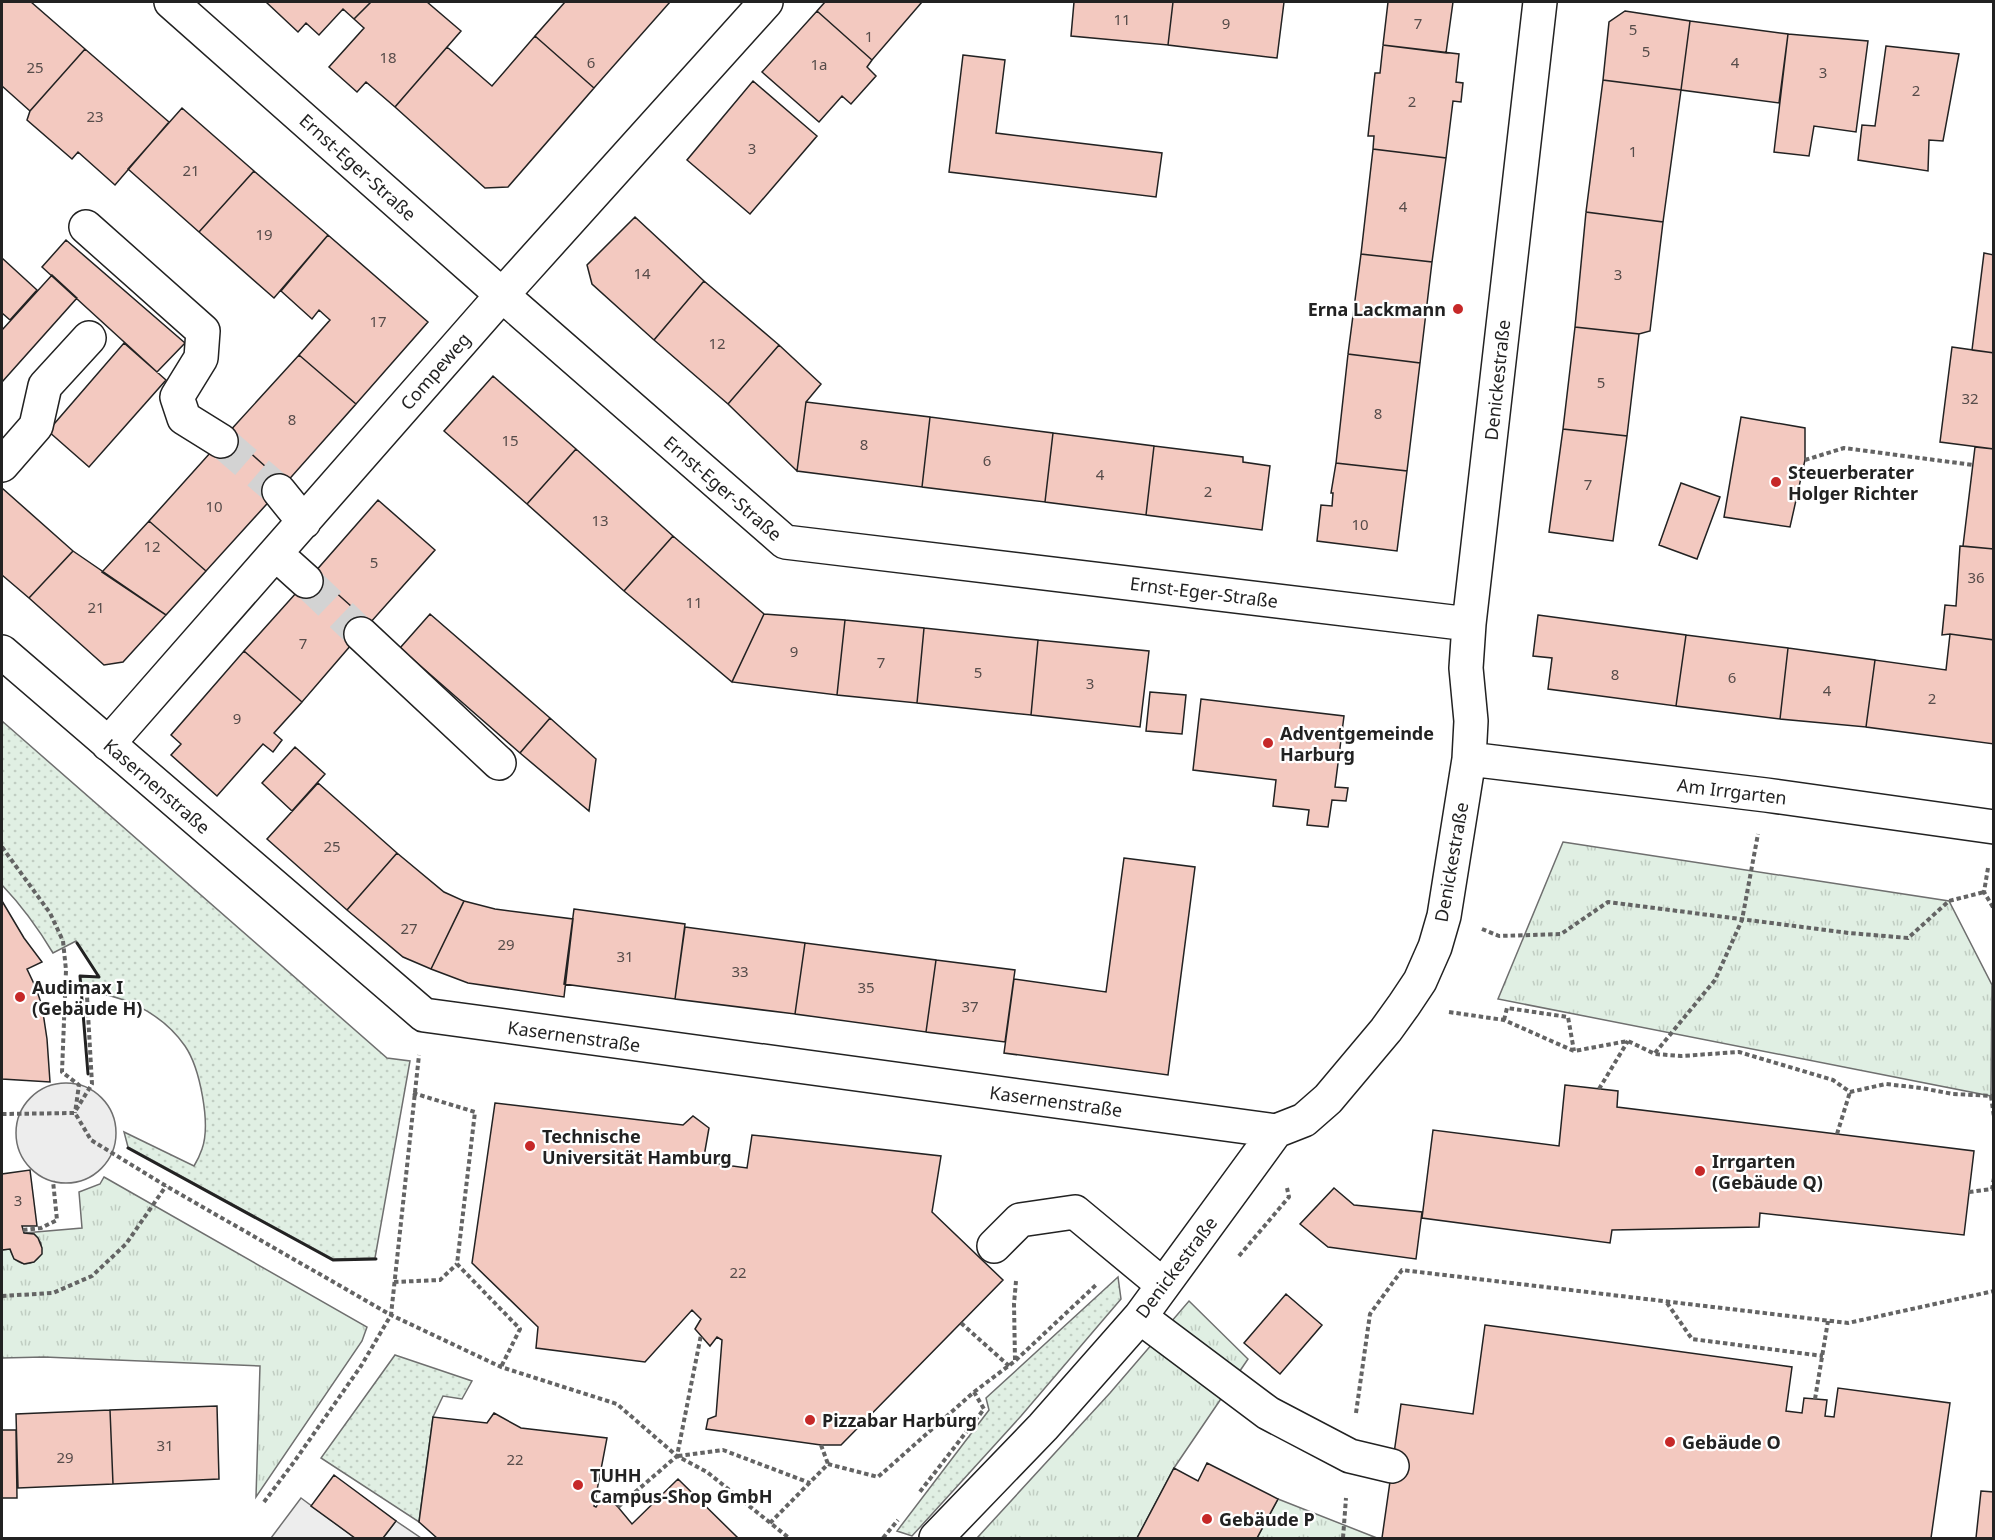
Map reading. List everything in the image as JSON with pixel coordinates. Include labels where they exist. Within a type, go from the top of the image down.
[{"type":"street","name":"Ernst-Eger-Straße","points":[[171,2],[502,296],[785,542],[1469,624]]},
{"type":"street","name":"Compeweg","points":[[108,744],[502,296],[766,2]]},
{"type":"street","name":"Denickestraße","points":[[936,1539],[1043,1427],[1140,1317],[1276,1131],[1304,1120],[1328,1099],[1404,1005],[1420,981],[1435,947],[1443,916],[1469,759],[1471,721],[1466,668],[1469,624],[1540,2]]},
{"type":"street","points":[[86,227],[203,331],[201,358],[177,397],[184,418],[221,441]]},
{"type":"street","points":[[2,465],[36,426],[45,387],[89,338]]},
{"type":"street","points":[[279,490],[304,522]]},
{"type":"street","points":[[276,554],[306,581]]},
{"type":"street","points":[[361,634],[498,763]]},
{"type":"street","name":"Kasernenstraße","points":[[2,652],[424,1015],[1276,1131]]},
{"type":"street","name":"Am Irrgarten","points":[[1469,759],[1766,795],[1992,843]]},
{"type":"street","points":[[994,1246],[1020,1220],[1075,1212],[1162,1284]]},
{"type":"street","points":[[1140,1317],[1268,1413],[1350,1456],[1392,1467]]},
{"type":"path","points":[[1805,460],[1844,448],[1973,465]]},
{"type":"path","points":[[1992,843],[1984,892],[1994,909]]},
{"type":"path","points":[[2,848],[50,913],[63,940],[66,970],[62,1072],[79,1085],[75,1113],[91,1140],[166,1186],[391,1315],[501,1367],[618,1404],[678,1456],[706,1472],[789,1539]]},
{"type":"path","points":[[1655,1054],[1715,980],[1742,920],[1750,877]]},
{"type":"path","points":[[1443,916],[1499,936],[1561,934],[1608,902],[1849,933],[1908,938],[1949,902],[1984,892]]},
{"type":"path","points":[[75,1113],[92,1084],[87,996]]},
{"type":"path","points":[[1404,1005],[1504,1020],[1574,1051],[1628,1041],[1655,1054],[1681,1056],[1739,1052],[1833,1080],[1850,1092],[1886,1084],[1953,1094],[1992,1096],[1994,1117]]},
{"type":"path","points":[[1504,1020],[1507,1008],[1568,1017],[1574,1051]]},
{"type":"path","points":[[264,1502],[361,1366],[391,1315],[413,1093],[424,1015]]},
{"type":"path","points":[[1599,1089],[1628,1041]]},
{"type":"path","points":[[1837,1134],[1850,1092]]},
{"type":"path","points":[[394,1282],[440,1280],[458,1264],[475,1112],[413,1093]]},
{"type":"path","points":[[2,1114],[75,1113]]},
{"type":"path","points":[[1969,1192],[1992,1189],[1994,1178]]},
{"type":"path","points":[[23,1230],[41,1228],[57,1220],[54,1181]]},
{"type":"path","points":[[2,1296],[53,1293],[92,1276],[126,1244],[166,1186]]},
{"type":"path","points":[[828,1464],[878,1477],[974,1392],[1015,1361],[1126,1254]]},
{"type":"path","points":[[458,1264],[520,1329],[501,1367]]},
{"type":"path","points":[[1343,1539],[1350,1456],[1370,1314],[1402,1270],[1848,1323],[1994,1291]]},
{"type":"path","points":[[1666,1302],[1692,1339],[1823,1356]]},
{"type":"path","points":[[1014,1304],[1015,1361]]},
{"type":"path","points":[[1815,1399],[1827,1321]]},
{"type":"path","points":[[961,1323],[1009,1366]]},
{"type":"path","points":[[678,1456],[701,1335]]},
{"type":"path","points":[[912,1502],[984,1409],[974,1392]]},
{"type":"path","points":[[821,1445],[828,1464]]},
{"type":"path","points":[[618,1507],[678,1456],[723,1450],[810,1483]]},
{"type":"path","points":[[770,1523],[828,1464]]},
{"type":"path","points":[[883,1539],[905,1511]]},
{"type":"green space","points":[[2,721],[387,1058],[410,1061],[375,1258],[333,1259],[128,1147],[124,1132],[194,1166],[201,1151],[205,1125],[205,1111],[195,1068],[185,1046],[176,1034],[152,1014],[125,1000],[81,992],[80,977],[99,977],[76,941],[53,953],[42,935],[2,885]]},
{"type":"green space","points":[[1563,842],[1949,901],[1992,985],[1991,1096],[1498,999]]},
{"type":"green space","points":[[104,1177],[367,1327],[362,1341],[256,1497],[260,1366],[44,1357],[2,1358],[2,1250],[10,1249],[12,1255],[24,1264],[33,1262],[41,1254],[41,1243],[34,1234],[24,1233],[82,1228],[79,1192],[100,1184]]},
{"type":"green space","points":[[1118,1277],[1121,1299],[1021,1416],[912,1536],[897,1531],[989,1410],[986,1398]]},
{"type":"green space","points":[[1189,1301],[1248,1359],[1174,1468],[1137,1538],[977,1538],[1110,1393]]},
{"type":"green space","points":[[395,1355],[472,1381],[462,1399],[443,1396],[433,1417],[419,1522],[321,1458]]},
{"type":"green space","points":[[1278,1499],[1377,1538],[1257,1538]]},
{"type":"shaded area","points":[[66,1083],[85,1087],[102,1097],[112,1114],[116,1133],[112,1152],[102,1169],[85,1179],[66,1183],[47,1179],[30,1169],[20,1152],[16,1133],[20,1114],[30,1097],[47,1087]]},
{"type":"shaded area","points":[[301,1498],[355,1538],[271,1538]]},
{"type":"shaded area","points":[[396,1521],[421,1538],[383,1538]]},
{"type":"building","points":[[2,2],[31,2],[85,49],[30,111],[2,86]]},
{"type":"building","points":[[266,2],[371,2],[354,19],[343,9],[319,35],[306,23],[298,32]]},
{"type":"building","points":[[371,2],[427,2],[461,31],[395,107],[366,82],[357,92],[329,67],[364,28],[354,19]]},
{"type":"building","points":[[565,2],[670,2],[594,88],[535,36]]},
{"type":"building","points":[[825,2],[922,2],[872,60],[817,11]]},
{"type":"building","points":[[1074,2],[1173,2],[1168,45],[1071,36]]},
{"type":"building","points":[[1173,2],[1284,2],[1277,58],[1168,45]]},
{"type":"building","points":[[1388,2],[1453,2],[1446,53],[1383,45]]},
{"type":"building","points":[[817,11],[872,60],[867,67],[876,76],[851,104],[842,96],[819,122],[762,72]]},
{"type":"building","points":[[1625,11],[1690,21],[1681,90],[1603,80],[1609,22]]},
{"type":"building","points":[[1690,21],[1788,34],[1779,103],[1681,90]]},
{"type":"building","points":[[1788,34],[1868,41],[1856,132],[1814,126],[1809,156],[1774,152]]},
{"type":"building","points":[[535,36],[594,88],[508,187],[485,188],[395,107],[447,47],[492,86]]},
{"type":"building","points":[[1383,45],[1459,54],[1456,82],[1463,83],[1461,102],[1453,101],[1446,158],[1373,149],[1374,136],[1368,136],[1375,73],[1380,73]]},
{"type":"building","points":[[1886,46],[1959,54],[1943,141],[1929,140],[1928,171],[1858,160],[1862,125],[1875,126]]},
{"type":"building","points":[[85,49],[169,122],[115,185],[78,152],[72,159],[27,120],[30,111]]},
{"type":"building","points":[[963,55],[1005,60],[996,133],[1162,153],[1156,197],[949,172]]},
{"type":"building","points":[[1603,80],[1681,90],[1663,222],[1586,212]]},
{"type":"building","points":[[753,81],[817,136],[750,214],[687,160]]},
{"type":"building","points":[[182,108],[254,171],[199,232],[128,169]]},
{"type":"building","points":[[1373,149],[1446,158],[1432,262],[1361,254]]},
{"type":"building","points":[[254,171],[328,235],[274,298],[199,232]]},
{"type":"building","points":[[1586,212],[1663,222],[1650,331],[1639,334],[1575,327]]},
{"type":"building","points":[[635,217],[704,281],[654,340],[592,284],[587,265]]},
{"type":"building","points":[[328,235],[428,322],[356,404],[299,355],[330,320],[319,310],[312,319],[281,291]]},
{"type":"building","points":[[66,240],[185,343],[157,372],[42,267]]},
{"type":"building","points":[[1984,253],[1994,255],[1994,353],[1972,350]]},
{"type":"building","points":[[1361,254],[1432,262],[1420,363],[1348,354]]},
{"type":"building","points":[[2,258],[37,290],[10,320],[2,313]]},
{"type":"building","points":[[52,275],[77,298],[2,382],[2,330]]},
{"type":"building","points":[[704,281],[779,345],[728,404],[654,340]]},
{"type":"building","points":[[1575,327],[1639,334],[1627,436],[1563,429]]},
{"type":"building","points":[[124,343],[166,380],[89,467],[48,431]]},
{"type":"building","points":[[779,345],[821,384],[806,402],[797,471],[728,404]]},
{"type":"building","points":[[1952,347],[1994,353],[1994,449],[1940,442]]},
{"type":"building","points":[[1348,354],[1420,363],[1407,471],[1336,463]]},
{"type":"building","points":[[299,355],[356,404],[285,484],[228,433]]},
{"type":"building","points":[[493,376],[576,449],[527,504],[444,431]]},
{"type":"building","points":[[806,402],[930,417],[922,487],[797,471]]},
{"type":"building","points":[[930,417],[1053,433],[1045,502],[922,487]]},
{"type":"building","points":[[1741,417],[1805,428],[1805,460],[1790,527],[1724,517]]},
{"type":"building","points":[[1563,429],[1627,436],[1613,541],[1549,532]]},
{"type":"building","points":[[228,433],[285,484],[206,571],[149,521]]},
{"type":"building","points":[[1053,433],[1154,446],[1146,515],[1045,502]]},
{"type":"building","points":[[1154,446],[1243,457],[1243,462],[1270,466],[1262,530],[1146,515]]},
{"type":"building","points":[[1975,447],[1994,449],[1994,549],[1963,546]]},
{"type":"building","points":[[576,449],[673,536],[624,591],[527,504]]},
{"type":"building","points":[[1336,463],[1407,471],[1397,551],[1317,541],[1321,505],[1332,506],[1333,493],[1331,493]]},
{"type":"building","points":[[1681,483],[1720,497],[1697,559],[1659,545]]},
{"type":"building","points":[[2,488],[73,551],[29,598],[2,575]]},
{"type":"building","points":[[378,500],[435,550],[370,623],[314,573]]},
{"type":"building","points":[[149,521],[206,571],[166,615],[102,572]]},
{"type":"building","points":[[673,536],[764,614],[732,682],[624,591]]},
{"type":"building","points":[[1960,546],[1994,549],[1994,640],[1942,635],[1945,605],[1956,606]]},
{"type":"building","points":[[73,551],[166,615],[123,662],[104,665],[29,598]]},
{"type":"building","points":[[314,573],[370,623],[302,702],[244,651]]},
{"type":"building","points":[[430,614],[550,718],[520,753],[400,648]]},
{"type":"building","points":[[764,614],[845,620],[837,695],[732,682]]},
{"type":"building","points":[[1538,615],[1686,635],[1676,706],[1548,689],[1552,658],[1533,656]]},
{"type":"building","points":[[845,620],[924,628],[917,703],[837,695]]},
{"type":"building","points":[[924,628],[1038,640],[1031,715],[917,703]]},
{"type":"building","points":[[1950,634],[1994,640],[1994,744],[1866,727],[1875,660],[1946,670]]},
{"type":"building","points":[[1686,635],[1788,648],[1780,719],[1676,706]]},
{"type":"building","points":[[1038,640],[1149,651],[1140,727],[1031,715]]},
{"type":"building","points":[[1788,648],[1875,660],[1866,727],[1780,719]]},
{"type":"building","points":[[244,651],[302,702],[274,733],[282,740],[273,752],[263,744],[217,796],[171,755],[181,744],[171,735]]},
{"type":"building","points":[[1150,692],[1186,695],[1182,734],[1146,731]]},
{"type":"building","name":"Adventgemeinde Harburg","points":[[1201,699],[1344,716],[1335,787],[1348,788],[1346,801],[1332,800],[1328,827],[1307,825],[1309,810],[1273,806],[1276,780],[1193,770]]},
{"type":"building","points":[[550,718],[596,759],[589,811],[520,753]]},
{"type":"building","points":[[295,747],[325,774],[292,811],[262,783]]},
{"type":"building","points":[[318,783],[397,853],[347,910],[267,839]]},
{"type":"building","points":[[397,853],[444,892],[464,901],[431,969],[403,957],[347,910]]},
{"type":"building","points":[[1124,858],[1195,867],[1168,1075],[1004,1053],[1014,979],[1106,992]]},
{"type":"building","name":"Audimax I (Gebäude H)","points":[[2,901],[24,938],[42,962],[27,969],[42,1006],[50,1082],[2,1079]]},
{"type":"building","points":[[464,901],[495,909],[573,919],[564,997],[468,983],[431,969]]},
{"type":"building","points":[[574,909],[685,924],[675,999],[564,984]]},
{"type":"building","points":[[685,927],[805,943],[795,1014],[675,999]]},
{"type":"building","points":[[805,943],[936,960],[926,1032],[795,1014]]},
{"type":"building","points":[[936,960],[1015,970],[1005,1042],[926,1032]]},
{"type":"building","name":"Irrgarten (Gebäude Q)","points":[[1565,1085],[1618,1091],[1617,1107],[1974,1151],[1964,1235],[1760,1213],[1759,1227],[1612,1230],[1610,1243],[1422,1218],[1433,1130],[1559,1146]]},
{"type":"building","points":[[495,1103],[683,1125],[693,1116],[709,1128],[703,1162],[747,1168],[752,1135],[941,1156],[932,1212],[1003,1280],[841,1445],[821,1445],[706,1429],[708,1419],[716,1416],[722,1340],[717,1337],[710,1346],[695,1329],[701,1319],[692,1310],[645,1362],[536,1348],[538,1327],[472,1263]]},
{"type":"building","points":[[30,1170],[37,1226],[22,1226],[24,1233],[34,1234],[38,1238],[42,1254],[34,1262],[24,1264],[14,1259],[10,1249],[2,1250],[2,1174]]},
{"type":"building","points":[[1334,1188],[1354,1205],[1422,1212],[1416,1259],[1328,1247],[1300,1224]]},
{"type":"building","points":[[1286,1294],[1322,1325],[1280,1374],[1244,1343]]},
{"type":"building","name":"Gebäude O","points":[[1485,1325],[1792,1367],[1786,1411],[1802,1413],[1804,1398],[1827,1400],[1825,1416],[1834,1417],[1838,1388],[1950,1403],[1931,1538],[1382,1538],[1401,1404],[1473,1414]]},
{"type":"building","points":[[217,1406],[219,1479],[113,1484],[110,1410]]},
{"type":"building","points":[[110,1410],[113,1484],[18,1488],[16,1414]]},
{"type":"building","points":[[494,1413],[521,1428],[607,1438],[594,1506],[596,1507],[604,1495],[632,1524],[678,1479],[738,1538],[437,1538],[419,1522],[433,1417],[487,1423]]},
{"type":"building","points":[[2,1430],[16,1430],[17,1498],[2,1498]]},
{"type":"building","name":"Gebäude P","points":[[1207,1463],[1278,1499],[1257,1538],[1137,1538],[1174,1468],[1198,1481]]},
{"type":"building","points":[[334,1475],[396,1521],[383,1538],[355,1538],[311,1506]]},
{"type":"building","points":[[1981,1491],[1994,1492],[1994,1538],[1976,1538]]},
{"type":"tunnel","points":[[221,441],[279,491]]},
{"type":"tunnel","points":[[306,581],[361,634]]},
{"type":"wall","points":[[77,943],[99,977],[80,976],[88,1074]]},
{"type":"wall","points":[[128,1148],[333,1260],[376,1259]]},
{"type":"place","name":"Erna Lackmann","points":[[1458,309]]},
{"type":"place","name":"Steuerberater Holger Richter","points":[[1776,482]]},
{"type":"place","name":"Adventgemeinde Harburg","points":[[1268,743]]},
{"type":"place","name":"Audimax I (Gebäude H)","points":[[20,997]]},
{"type":"place","name":"Technische Universität Hamburg","points":[[530,1146]]},
{"type":"place","name":"Irrgarten (Gebäude Q)","points":[[1700,1171]]},
{"type":"place","name":"Pizzabar Harburg","points":[[810,1420]]},
{"type":"place","name":"Gebäude O","points":[[1670,1442]]},
{"type":"place","name":"TUHH Campus-Shop GmbH","points":[[578,1485]]},
{"type":"place","name":"Gebäude P","points":[[1207,1519]]}]
